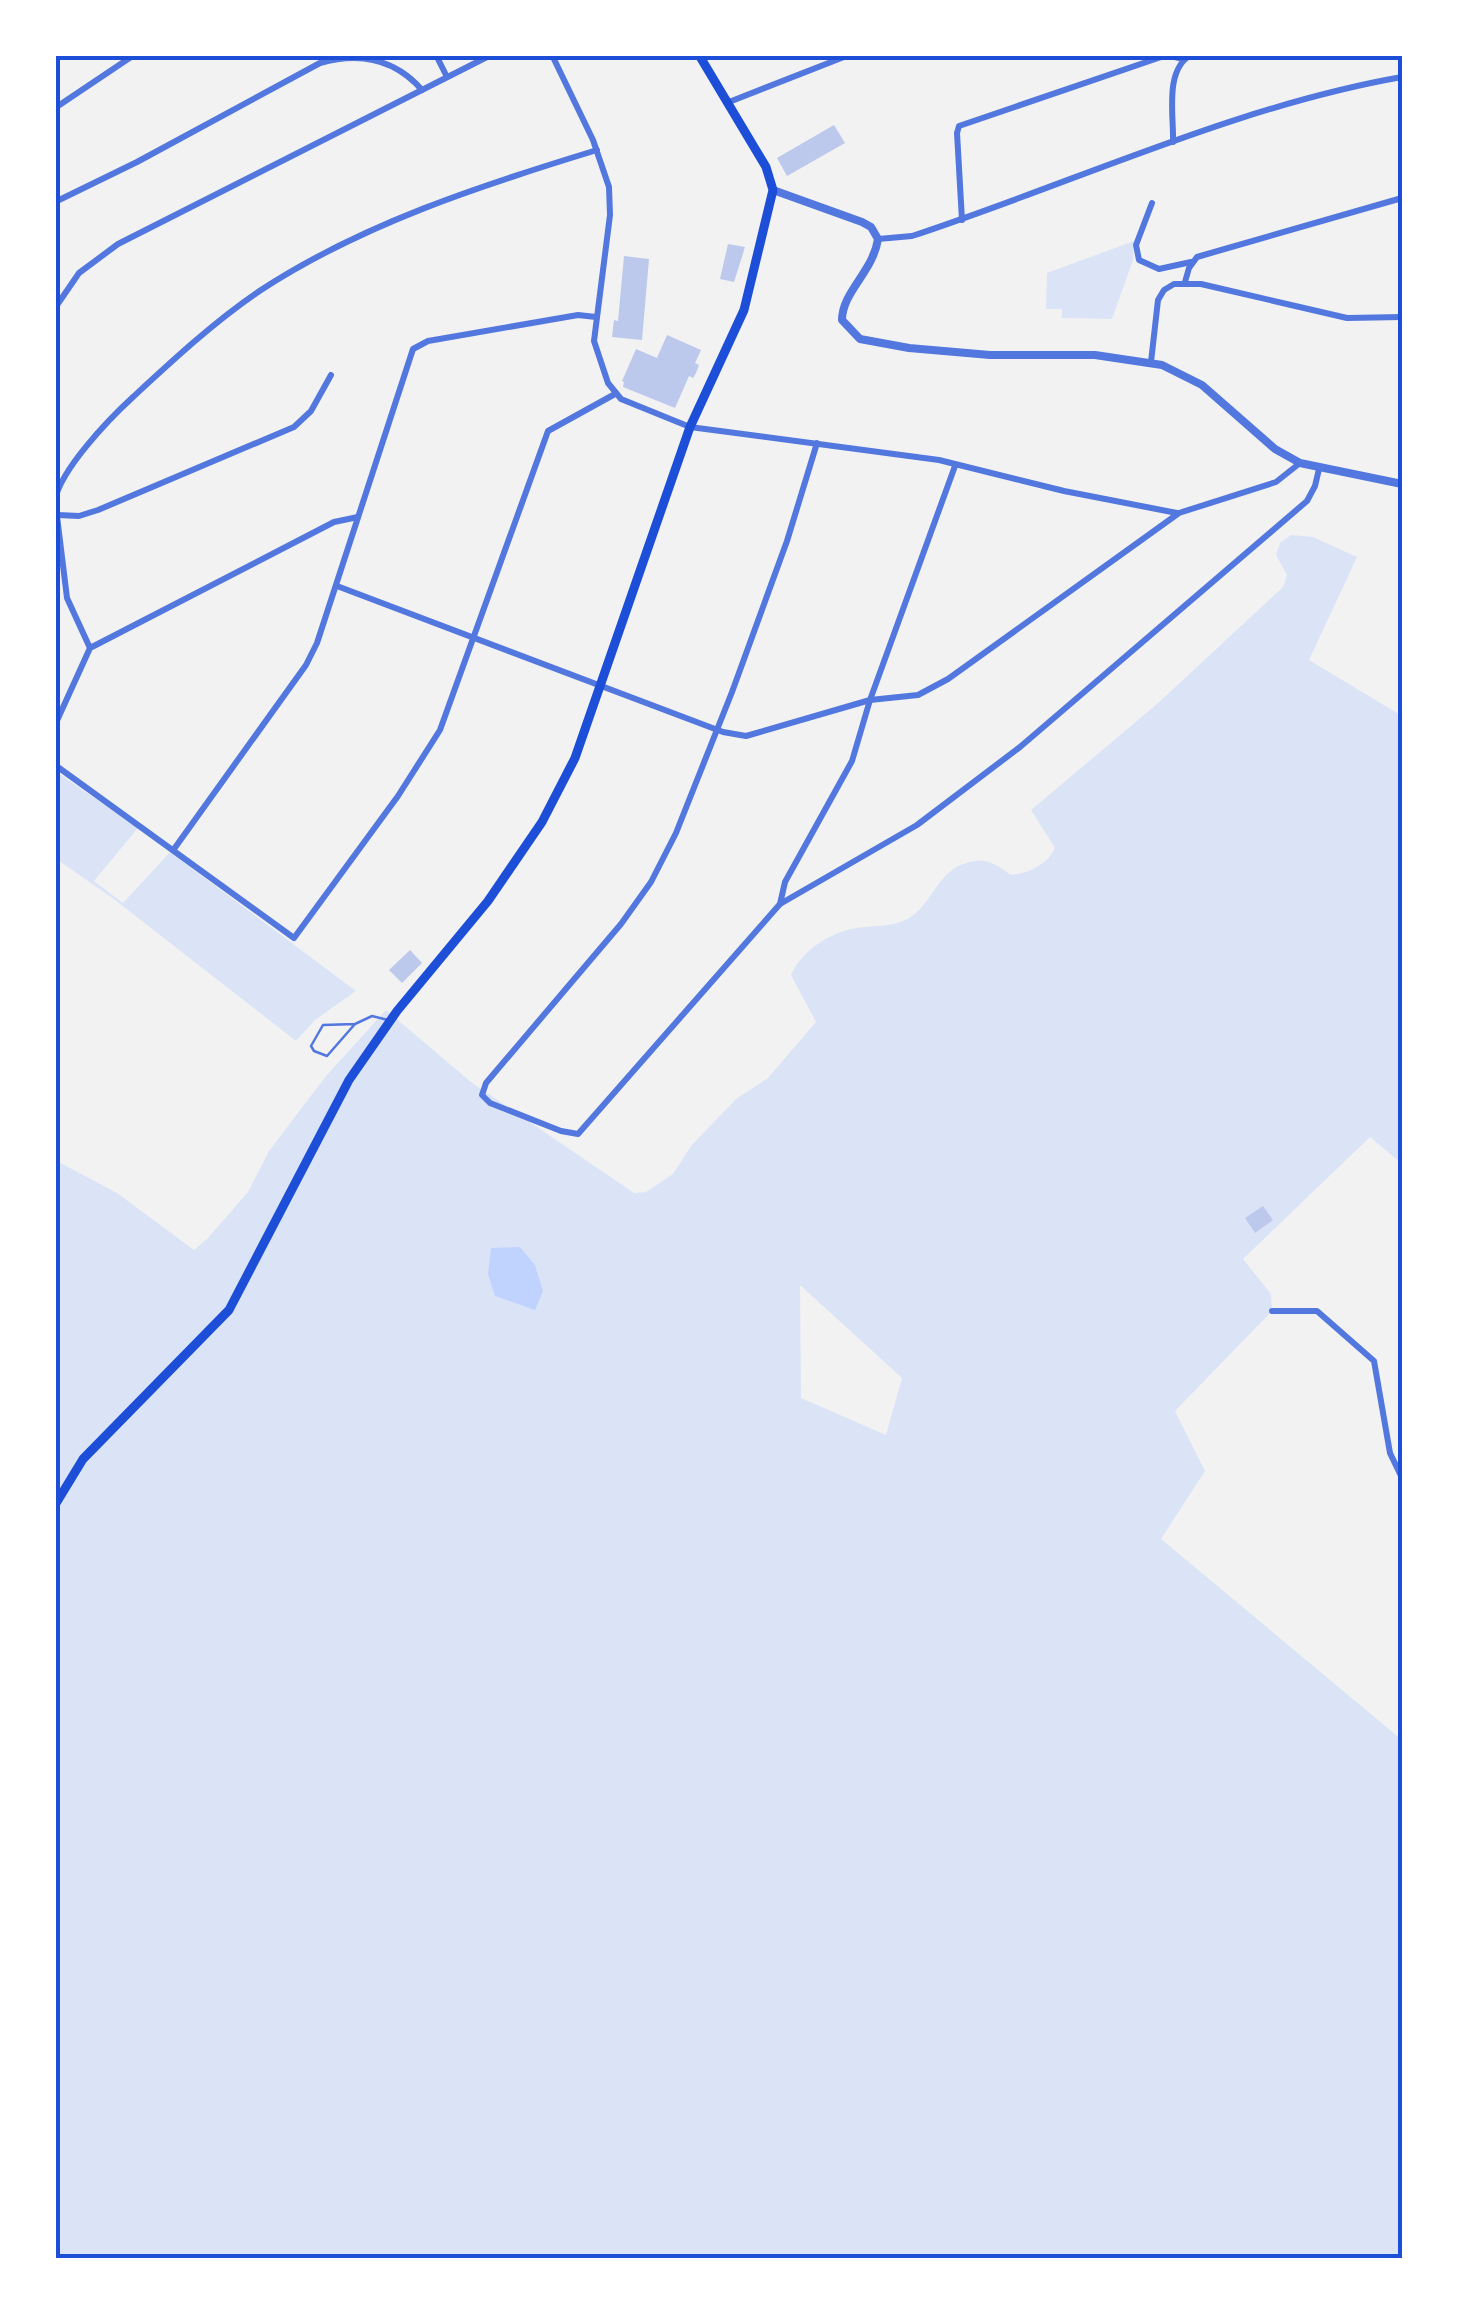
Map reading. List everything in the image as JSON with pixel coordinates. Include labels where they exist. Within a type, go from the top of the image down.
[{"type":"main road","points":[[55,1504],[83,1459],[229,1310],[349,1080],[389,1021],[470,924],[542,822],[575,758],[690,426],[744,310],[772,190],[766,167],[699,55]]},
{"type":"street","points":[[55,108],[134,55]]},
{"type":"street","points":[[436,55],[447,77]]},
{"type":"street","points":[[55,308],[78,273],[118,244],[492,55]]},
{"type":"street","points":[[552,55],[606,172],[610,202],[596,317],[596,351],[615,394],[690,426],[939,460],[1178,513]]},
{"type":"street","points":[[729,102],[849,55]]},
{"type":"street","points":[[962,220],[959,126],[1167,55],[1187,57],[1174,78],[1174,142]]},
{"type":"street","points":[[55,202],[320,64],[352,57],[384,62],[399,69],[422,90]]},
{"type":"street","points":[[878,238],[912,236],[1174,142],[1316,96],[1402,76]]},
{"type":"street","points":[[90,648],[68,598],[55,500],[60,485],[113,416],[207,332],[260,291],[330,252],[462,193],[597,150]]},
{"type":"street","points":[[772,190],[862,222],[878,238],[873,261],[842,310],[842,320],[860,339],[954,352],[1095,355],[1151,362],[1177,370],[1202,385],[1275,449],[1300,463],[1402,484]]},
{"type":"street","points":[[1152,204],[1136,245],[1139,260],[1159,269],[1402,198]]},
{"type":"street","points":[[1186,282],[1192,262]]},
{"type":"street","points":[[1151,362],[1160,294],[1174,284],[1186,282],[1347,318],[1402,317]]},
{"type":"street","points":[[174,849],[306,665],[318,642],[408,358],[418,343],[578,315],[596,317]]},
{"type":"street","points":[[58,515],[79,516],[98,510],[294,427],[310,411],[331,374]]},
{"type":"street","points":[[55,765],[294,938],[440,730],[548,431],[615,394]]},
{"type":"street","points":[[818,443],[787,540],[676,833],[651,882],[621,924],[486,1083],[482,1095],[490,1103],[578,1134],[780,904],[917,825],[1020,747],[1307,501],[1319,469]]},
{"type":"street","points":[[337,586],[716,730],[746,736],[870,700],[918,695],[948,679],[1178,513],[1276,482],[1300,463]]},
{"type":"street","points":[[780,904],[785,882],[852,761],[870,700],[956,466]]},
{"type":"street","points":[[55,726],[90,648],[334,522],[358,517]]},
{"type":"street","points":[[1272,1312],[1317,1311],[1374,1362],[1390,1452],[1402,1478]]},
{"type":"lane","points":[[355,1024],[328,1056],[311,1046],[323,1025],[355,1024],[372,1016],[389,1021]]},
{"type":"shaded area","points":[[1134,241],[1133,260],[1112,319],[1062,318],[1062,309],[1046,309],[1047,273]]},
{"type":"shaded area","points":[[1291,535],[1313,537],[1357,557],[1309,660],[1402,716],[1402,1164],[1370,1137],[1243,1259],[1271,1294],[1272,1311],[1175,1411],[1205,1471],[1161,1539],[1402,1740],[1402,2259],[55,2259],[55,1160],[117,1193],[194,1250],[248,1192],[269,1151],[326,1076],[386,1010],[471,1082],[634,1193],[646,1192],[673,1174],[691,1146],[736,1099],[768,1078],[816,1022],[791,975],[812,948],[842,932],[894,924],[912,916],[945,876],[963,864],[988,862],[1011,875],[1031,870],[1047,859],[1055,848],[1031,810],[1157,704],[1283,587],[1287,575],[1276,555],[1280,543]],"holes":[[[800,1285],[902,1378],[886,1435],[801,1398]]]},
{"type":"shaded area","points":[[55,771],[138,828],[94,881],[123,903],[170,852],[356,991],[315,1020],[296,1041],[55,858]]},
{"type":"water","points":[[520,1247],[535,1265],[543,1291],[535,1310],[495,1296],[488,1274],[491,1248]]},
{"type":"building","points":[[834,125],[845,143],[787,176],[777,158]]},
{"type":"building","points":[[728,244],[745,247],[734,282],[720,279]]},
{"type":"building","points":[[624,256],[649,259],[642,340],[612,337],[614,320],[618,321]]},
{"type":"building","points":[[667,335],[701,350],[695,363],[699,365],[696,373],[693,378],[689,376],[675,408],[623,387],[622,381],[636,349],[657,358]]},
{"type":"building","points":[[410,950],[422,963],[402,983],[389,970]]},
{"type":"building","points":[[1263,1206],[1273,1220],[1255,1233],[1245,1218]]}]
